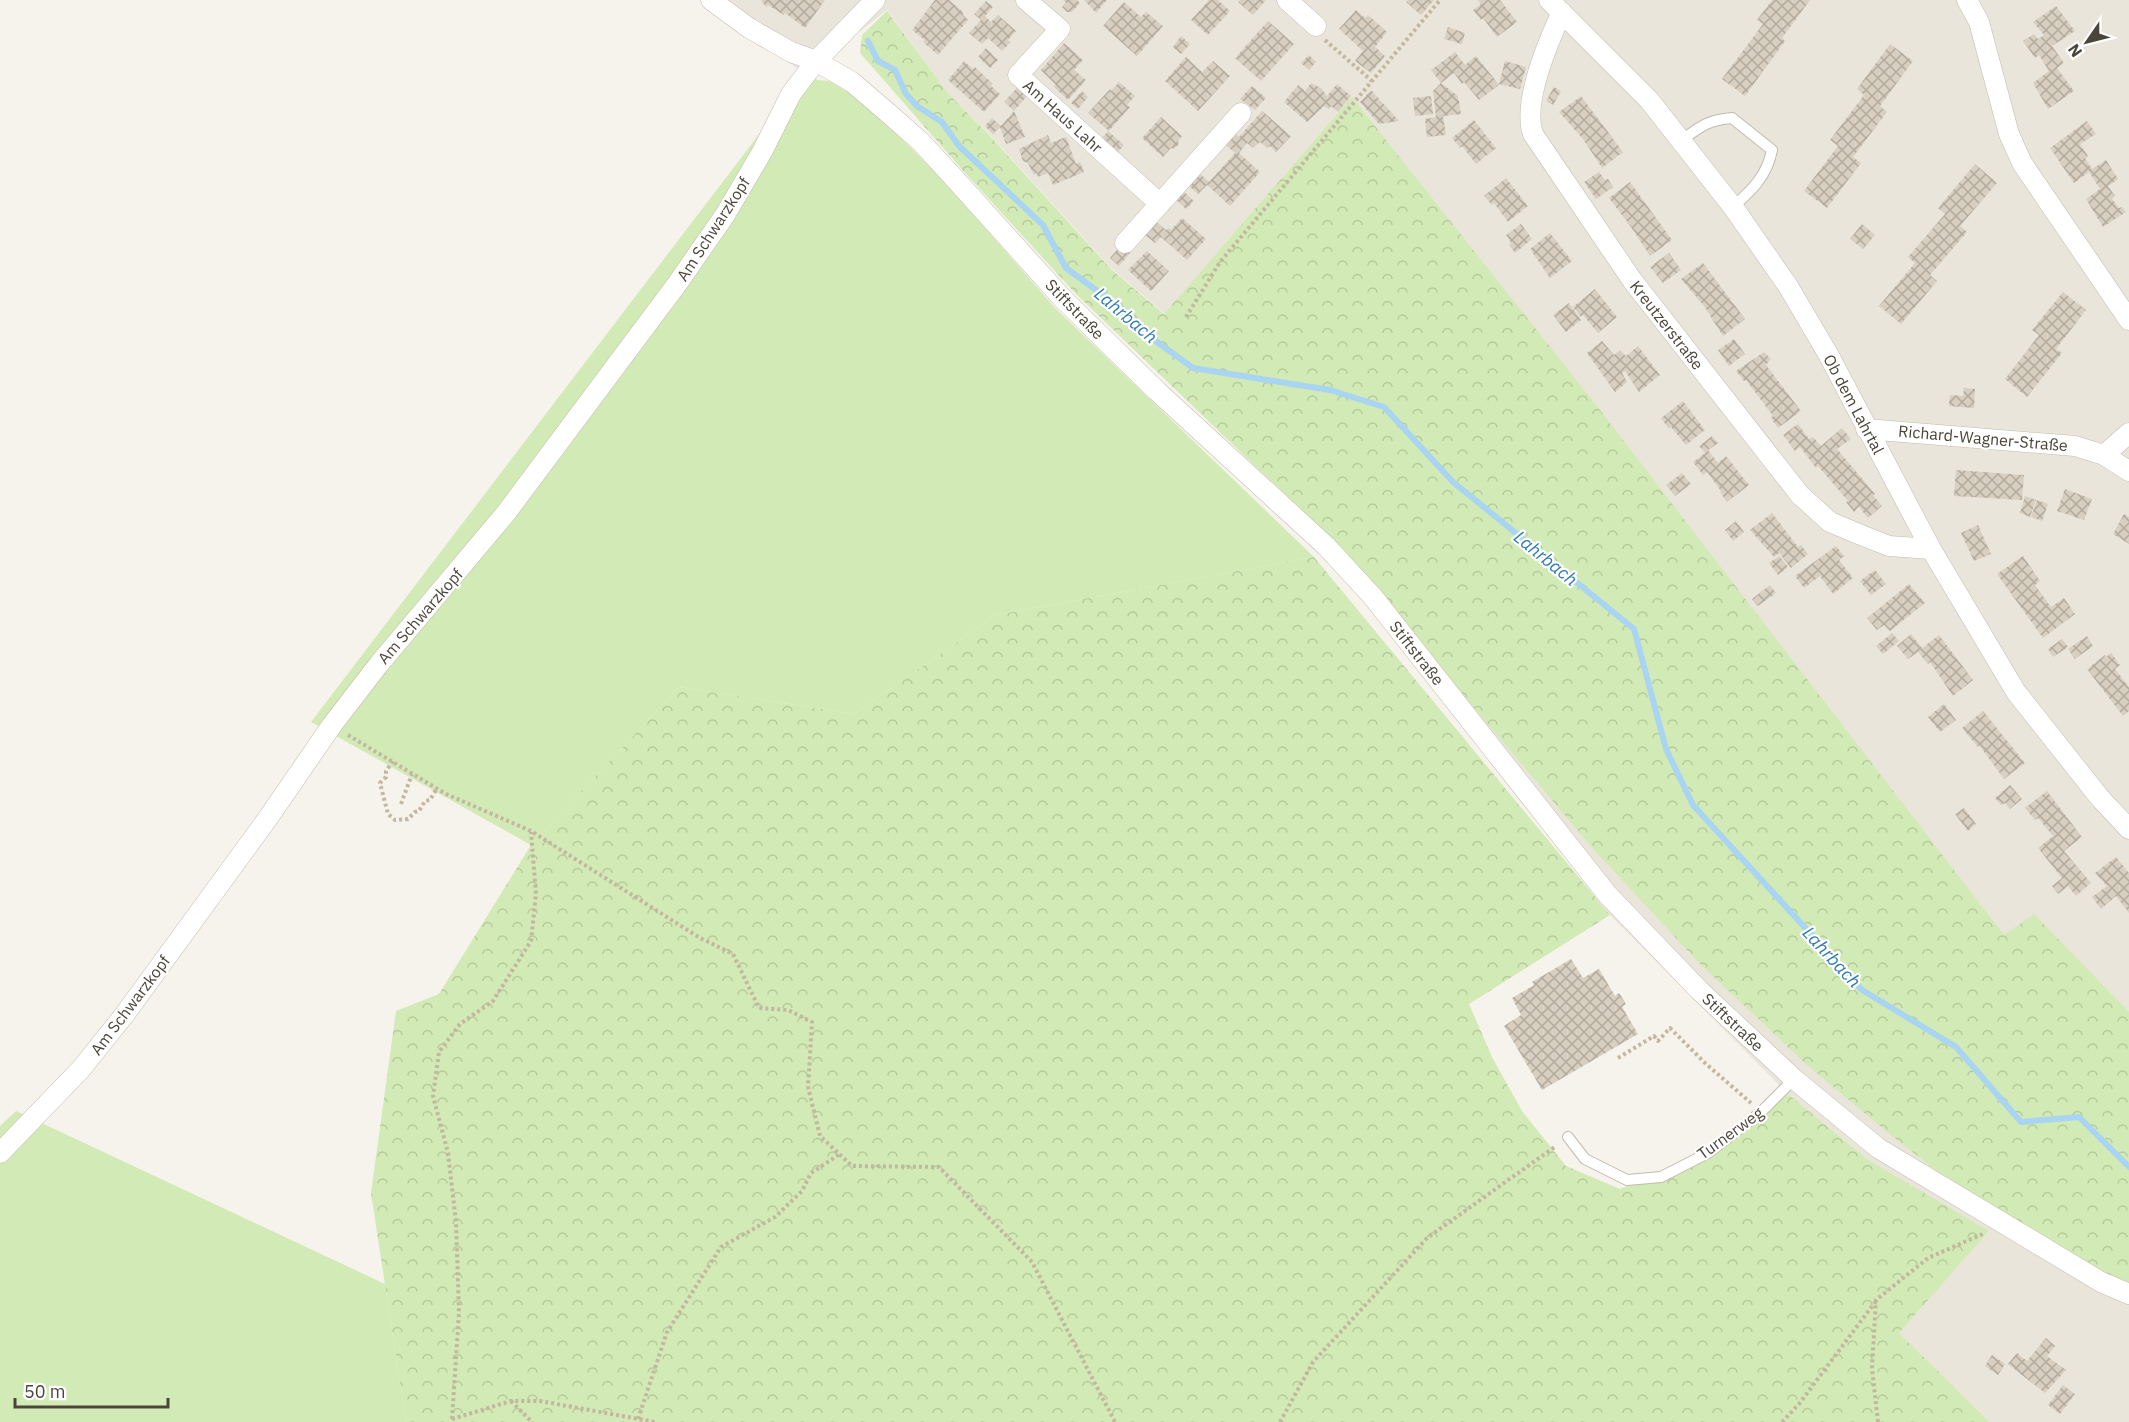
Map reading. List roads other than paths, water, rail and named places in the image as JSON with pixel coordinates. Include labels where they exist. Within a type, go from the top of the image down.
[{"type":"street","name":"Stiftstraße","points":[[711,0],[749,28],[791,52],[816,61],[852,82],[921,142],[1064,300],[1157,391],[1326,546],[1374,597],[1607,894],[1699,990],[1794,1079],[1878,1148],[2102,1282],[2129,1294]]},
{"type":"street","name":"Am Schwarzkopf","points":[[0,1153],[81,1069],[125,1014],[268,818],[332,725],[379,664],[506,513],[726,215],[762,152],[790,94],[816,61],[875,0]]},
{"type":"street","name":"Am Haus Lahr","points":[[1026,0],[1060,29],[1018,75],[1160,204]]},
{"type":"street","points":[[1287,0],[1316,26]]},
{"type":"street","points":[[1967,0],[1979,21],[2009,134],[2022,164],[2129,320]]},
{"type":"street","name":"Ob dem Lahrtal","points":[[1555,6],[1650,99],[1733,207],[1788,286],[1828,354],[1931,549],[2016,692],[2100,798],[2129,830]]},
{"type":"street","name":"Kreutzerstraße","points":[[1555,6],[1529,112],[1533,134],[1632,280],[1800,495],[1818,513],[1830,522],[1889,546],[1931,549]]},
{"type":"street","points":[[1125,243],[1241,113]]},
{"type":"street","name":"Richard-Wagner-Straße","points":[[1866,429],[2075,446],[2104,455],[2129,471]]},
{"type":"street","points":[[2104,455],[2129,433]]},
{"type":"lane","points":[[1682,140],[1704,124],[1714,120],[1732,118],[1772,150],[1763,176],[1753,190],[1733,207]]},
{"type":"lane","name":"Turnerweg","points":[[1568,1137],[1585,1159],[1627,1180],[1661,1177],[1708,1153],[1760,1113],[1794,1079]]},
{"type":"waterway","name":"Lahrbach","points":[[868,41],[878,61],[895,70],[906,94],[917,106],[942,122],[959,146],[1043,225],[1066,268],[1125,311],[1153,339],[1193,368],[1330,390],[1384,407],[1453,482],[1634,629],[1666,749],[1693,805],[1862,990],[1956,1047],[2021,1122],[2079,1117],[2129,1167]]}]
